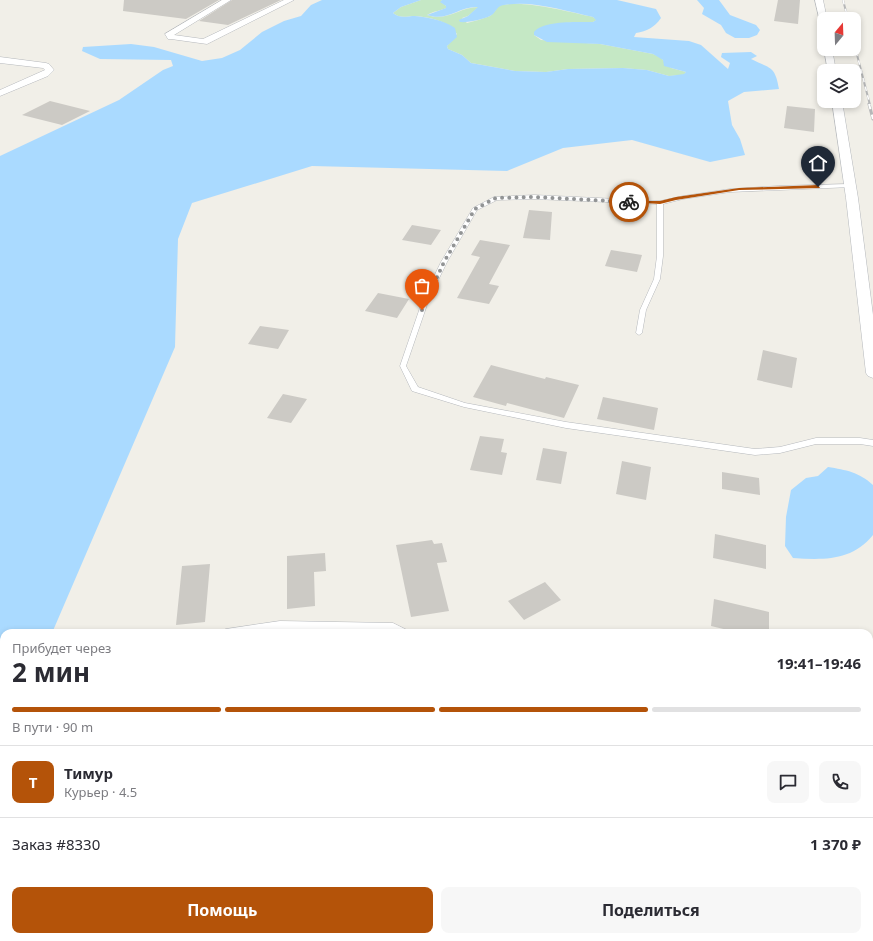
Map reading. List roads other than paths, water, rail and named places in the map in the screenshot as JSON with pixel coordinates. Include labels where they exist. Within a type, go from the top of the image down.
[{"type":"street","points":[[227,0],[185,23],[169,34],[171,37],[204,42],[290,0]]},
{"type":"street","points":[[819,0],[822,12]]},
{"type":"street","points":[[0,60],[46,66],[50,70],[45,74],[0,93]]},
{"type":"street","points":[[838,108],[850,186],[873,373]]},
{"type":"lane","points":[[850,186],[739,189],[676,198],[660,203],[534,197],[496,198],[475,209],[444,262],[426,299],[413,333],[403,366],[416,389],[464,405],[566,425],[756,452],[780,450],[816,441],[860,441],[873,443]]},
{"type":"lane","points":[[639,333],[643,310],[658,272],[660,256],[660,203]]},
{"type":"lane","points":[[253,629],[280,625],[393,627],[397,629]]},
{"type":"water","points":[[322,0],[421,0],[401,7],[393,13],[401,17],[415,16],[435,19],[455,28],[457,37],[447,46],[448,49],[462,55],[471,63],[515,71],[546,72],[568,69],[623,68],[647,70],[669,76],[684,74],[686,72],[664,66],[663,60],[653,54],[600,44],[547,42],[534,35],[534,32],[545,25],[562,22],[593,22],[596,20],[593,17],[560,9],[526,4],[504,5],[498,7],[493,14],[486,18],[463,22],[460,22],[459,20],[468,16],[478,7],[471,7],[441,17],[427,15],[446,8],[446,6],[440,2],[442,0],[617,0],[656,9],[661,18],[653,27],[636,33],[634,37],[689,41],[701,45],[728,69],[730,63],[721,57],[722,53],[751,52],[757,56],[751,59],[768,67],[774,72],[779,89],[744,92],[728,101],[732,125],[740,139],[745,155],[710,162],[632,140],[563,148],[507,171],[312,166],[192,203],[178,239],[175,347],[54,629],[0,629],[0,156],[119,100],[163,70],[173,66],[171,60],[100,59],[82,51],[83,47],[131,44],[154,47],[202,61],[222,58],[240,50],[262,32],[284,21],[301,16],[311,5]]},
{"type":"water","points":[[697,0],[719,0],[730,15],[756,25],[760,30],[757,35],[749,38],[735,38],[726,33],[721,25],[702,14],[704,8]]},
{"type":"water","points":[[828,467],[857,474],[873,485],[873,535],[865,544],[856,550],[837,557],[816,559],[793,558],[785,546],[786,517],[791,490],[806,478],[818,476]]},
{"type":"railway","points":[[843,0],[846,12]]},
{"type":"railway","points":[[857,56],[870,105]]},
{"type":"railway","points":[[869,104],[873,119]]}]
